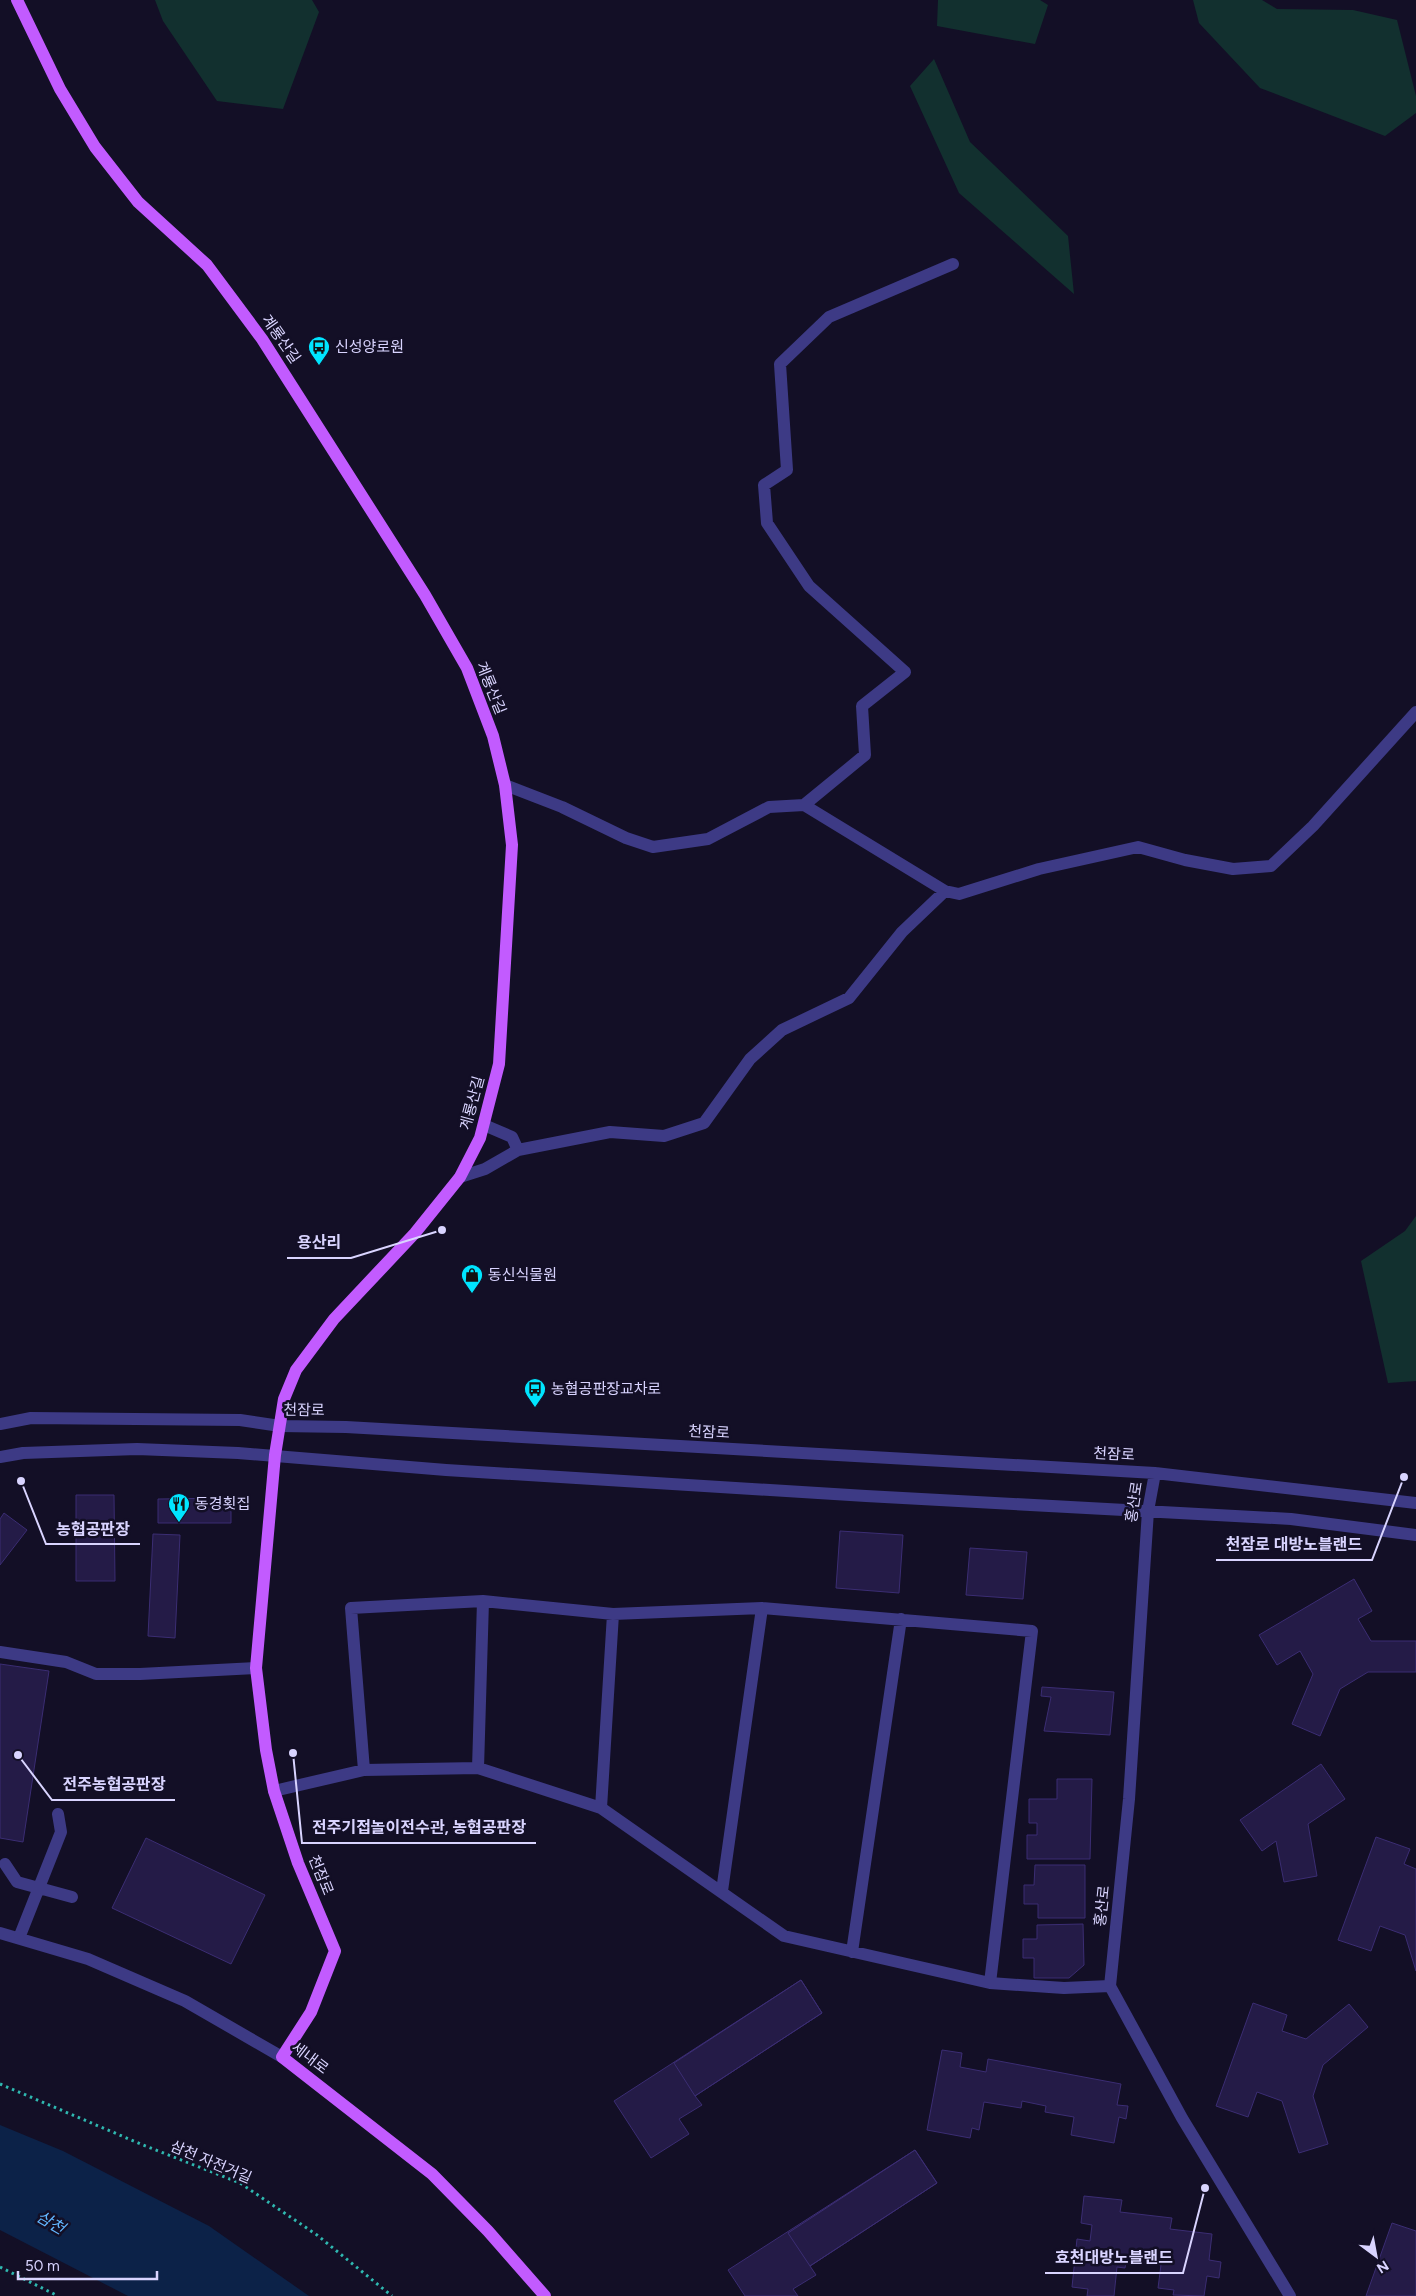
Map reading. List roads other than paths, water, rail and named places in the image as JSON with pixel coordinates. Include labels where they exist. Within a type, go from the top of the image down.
[{"type":"main road","name":"계룡산길","points":[[17,0],[60,89],[95,147],[138,202],[207,265],[262,339],[425,595],[466,668],[493,736],[505,785],[512,845],[500,1054],[480,1138],[460,1177],[415,1233],[334,1319],[296,1370],[284,1399],[275,1455]]},
{"type":"main road","name":"천잠로","points":[[275,1455],[256,1668],[266,1750],[274,1792],[298,1863],[335,1951],[310,2012],[282,2057]]},
{"type":"main road","name":"세내로","points":[[282,2057],[432,2174],[488,2231],[545,2296]]},
{"type":"street","points":[[804,805],[865,755],[862,706],[905,672],[809,586],[767,523],[764,485],[787,470],[780,364],[829,317],[953,264]]},
{"type":"street","points":[[505,785],[562,807],[626,838],[653,847],[708,839],[769,807],[804,805],[945,891],[959,894],[1039,869],[1138,846],[1185,860],[1233,869],[1271,866],[1313,826],[1416,712]]},
{"type":"street","points":[[460,1177],[485,1169],[518,1150],[610,1132],[664,1136],[704,1123],[750,1059],[782,1030],[849,998],[902,932],[945,891]]},
{"type":"street","points":[[484,1125],[512,1137],[518,1150]]},
{"type":"street","name":"천잠로","points":[[0,1424],[31,1418],[240,1420],[280,1426],[346,1427],[1156,1473],[1416,1503]]},
{"type":"street","points":[[0,1457],[23,1453],[137,1449],[275,1455],[343,1464],[1291,1519],[1416,1535]]},
{"type":"street","name":"홍산로","points":[[1110,1986],[1129,1799],[1148,1511],[1156,1473]]},
{"type":"street","points":[[364,1770],[351,1608],[483,1601],[613,1614],[762,1608],[901,1618],[1032,1631],[990,1983]]},
{"type":"street","points":[[478,1768],[483,1601]]},
{"type":"street","points":[[722,1892],[762,1608]]},
{"type":"street","points":[[601,1808],[613,1614]]},
{"type":"street","points":[[852,1952],[901,1618]]},
{"type":"street","points":[[0,1652],[66,1662],[96,1674],[140,1674],[256,1668]]},
{"type":"street","points":[[274,1792],[364,1770],[478,1768],[601,1808],[784,1936],[990,1983],[1064,1988],[1110,1986],[1182,2118],[1290,2296]]},
{"type":"street","points":[[19,1938],[61,1832],[58,1814]]},
{"type":"street","points":[[5,1864],[17,1882],[72,1897]]},
{"type":"street","name":"세내로","points":[[0,1933],[88,1959],[185,2001],[282,2057]]},
{"type":"water","name":"삼천","points":[[0,2125],[63,2151],[209,2226],[309,2296],[128,2296],[0,2230]]},
{"type":"place","name":"신성양로원","points":[[319,366]]},
{"type":"place","name":"용산리","points":[[442,1230]]},
{"type":"place","name":"동신식물원","points":[[472,1294]]},
{"type":"place","name":"농협공판장교차로","points":[[535,1408]]},
{"type":"place","name":"천잠로 대방노블랜드","points":[[1404,1477]]},
{"type":"place","name":"농협공판장","points":[[21,1481]]},
{"type":"place","name":"동경횟집","points":[[179,1523]]},
{"type":"place","name":"전주기접놀이전수관, 농협공판장","points":[[293,1753]]},
{"type":"place","name":"전주농협공판장","points":[[18,1755]]},
{"type":"place","name":"효천대방노블랜드","points":[[1205,2188]]}]
